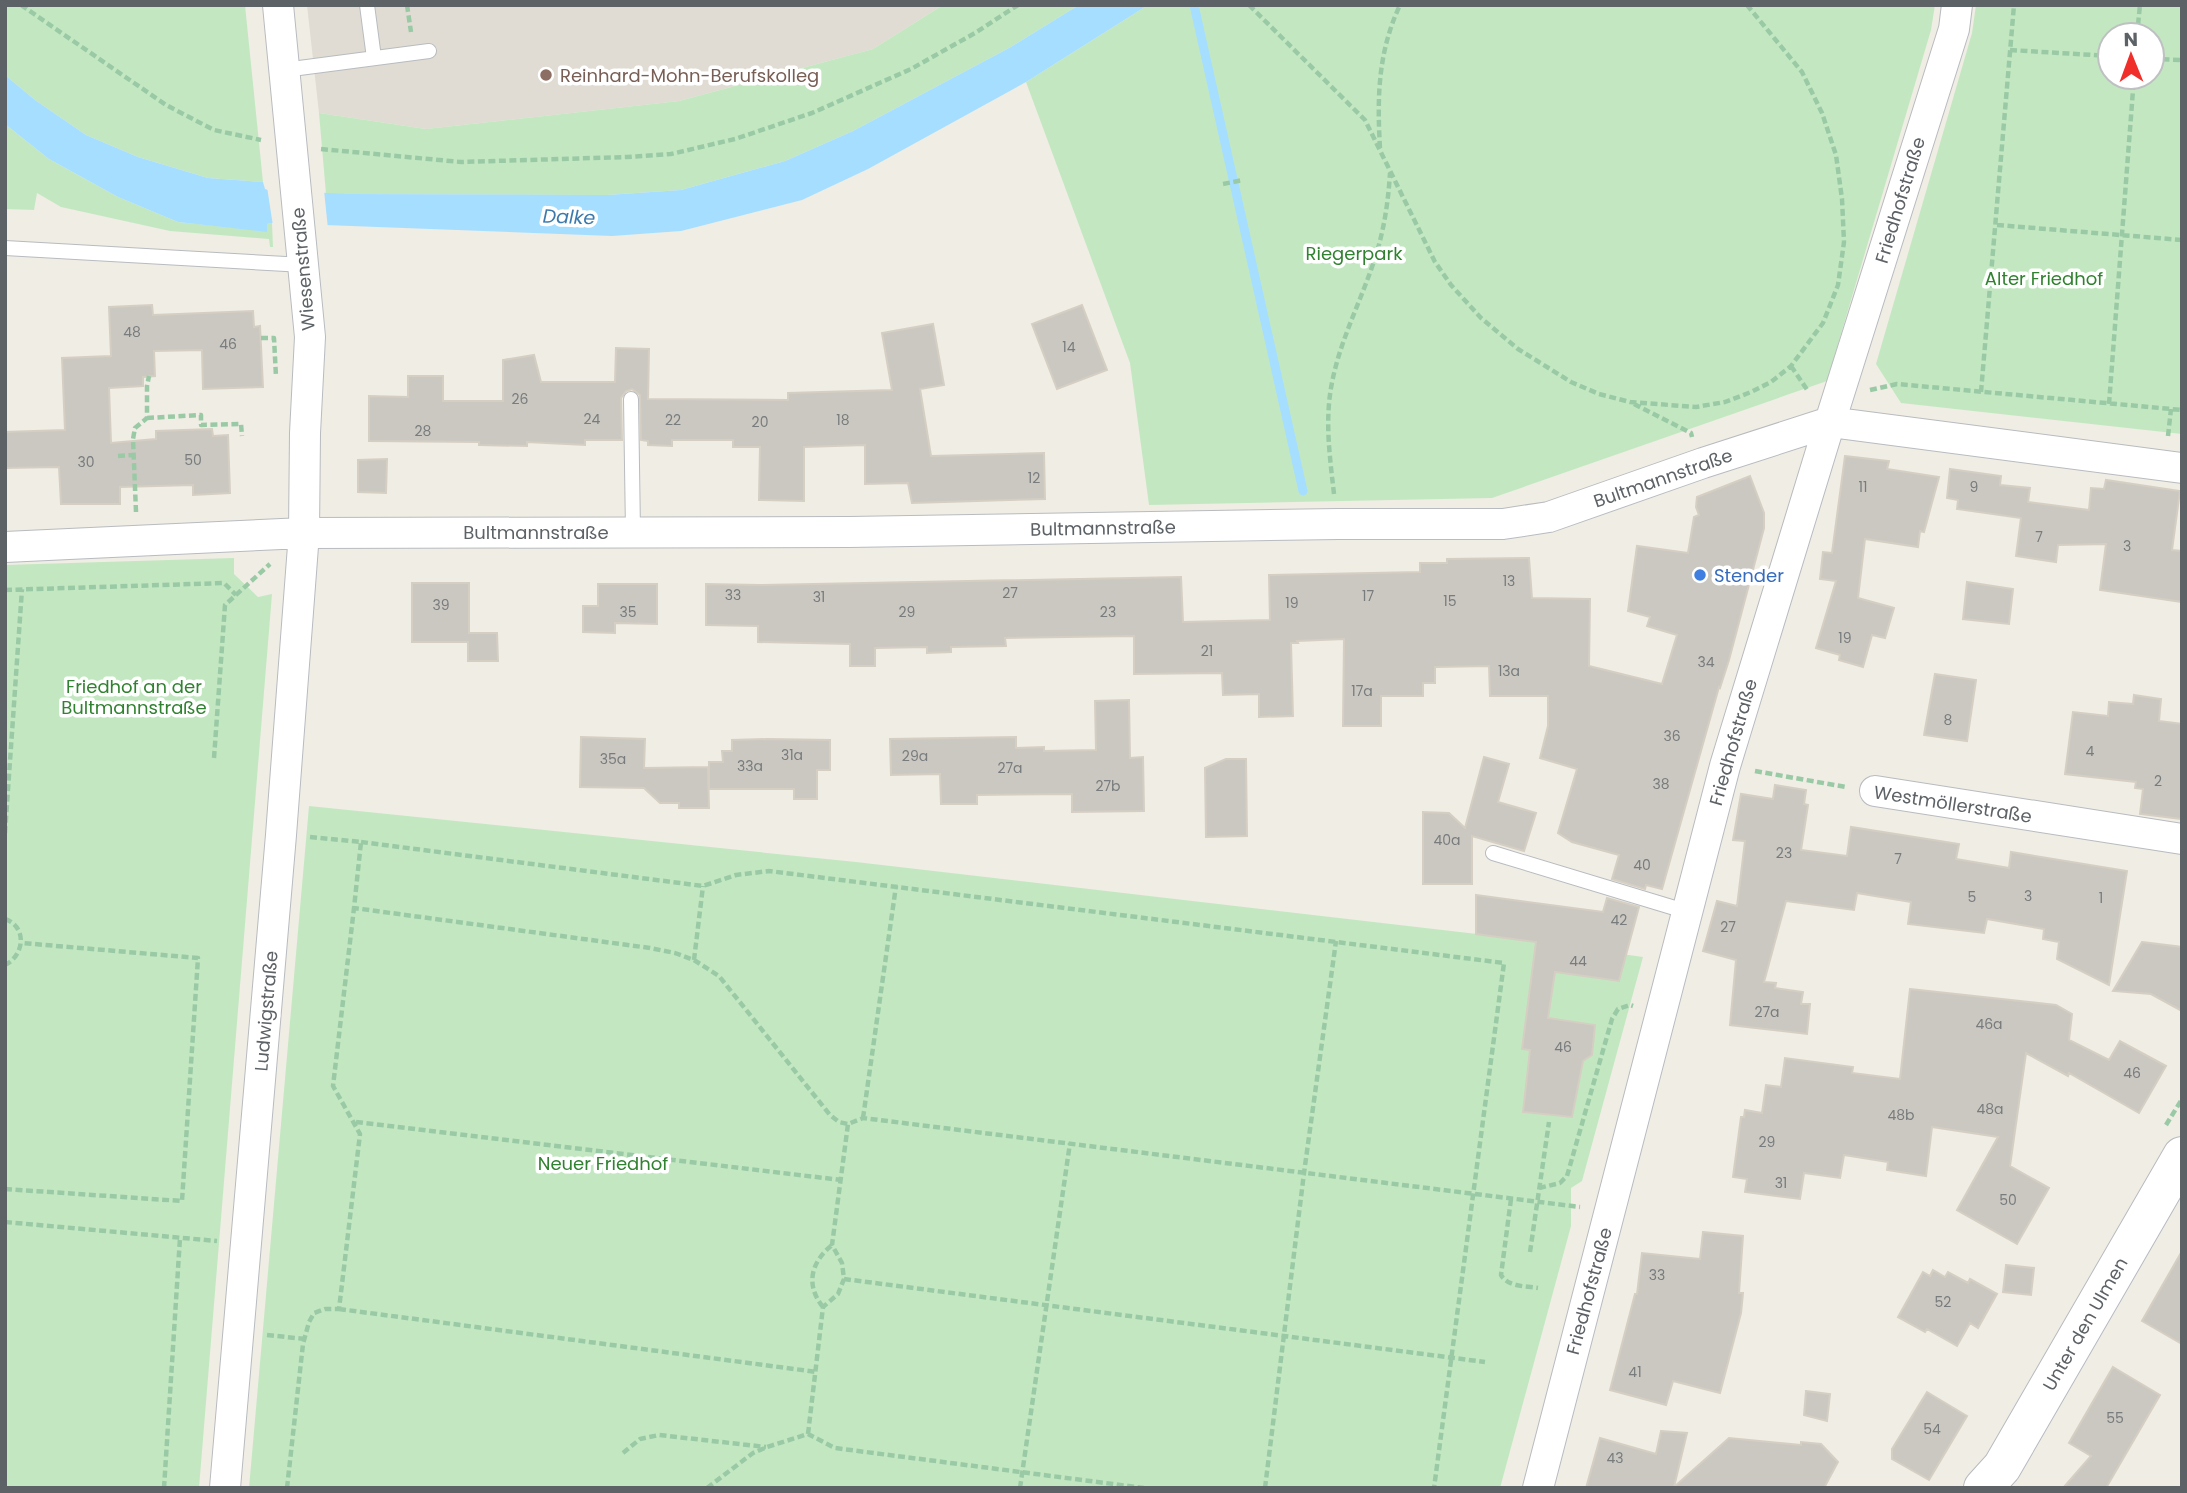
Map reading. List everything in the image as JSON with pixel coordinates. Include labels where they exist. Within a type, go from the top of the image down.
[{"type":"main road","name":"Unter den Ulmen","points":[[1983,1488],[2002,1467],[2182,1156]]},
{"type":"street","name":"Wiesenstraße","points":[[278,5],[310,337],[304,533]]},
{"type":"street","name":"Friedhofstraße","points":[[1538,1488],[1725,766],[1954,29],[1957,5]]},
{"type":"street","name":"Bultmannstraße","points":[[5,547],[304,533],[942,531],[1503,524],[1549,517],[1703,463],[1834,410],[2182,468]]},
{"type":"street","name":"Ludwigstraße","points":[[225,1488],[304,533]]},
{"type":"street","name":"Westmöllerstraße","points":[[1875,792],[2182,839]]},
{"type":"lane","points":[[367,5],[374,58]]},
{"type":"lane","points":[[284,69],[429,51]]},
{"type":"lane","points":[[5,248],[304,265]]},
{"type":"lane","points":[[631,399],[633,532]]},
{"type":"lane","points":[[1493,853],[1688,912]]},
{"type":"path","points":[[21,5],[166,105],[214,130],[292,146],[461,162],[671,154],[735,139],[812,113],[911,69],[1018,5]]},
{"type":"path","points":[[1249,5],[1365,120],[1434,262],[1481,318],[1518,349],[1571,383],[1630,402],[1696,407],[1725,402],[1771,382],[1791,366],[1822,323],[1838,285],[1844,242],[1836,155],[1822,113],[1802,72],[1747,5]]},
{"type":"path","points":[[1380,153],[1378,111],[1382,55],[1400,5]]},
{"type":"path","points":[[1982,392],[2014,5]]},
{"type":"path","points":[[2010,50],[2096,55]]},
{"type":"path","points":[[2109,404],[2133,91]]},
{"type":"path","points":[[1338,524],[1328,433],[1331,387],[1341,346],[1383,231],[1390,173]]},
{"type":"path","points":[[1224,184],[1244,180]]},
{"type":"path","points":[[1997,225],[2182,240]]},
{"type":"path","points":[[148,418],[149,376]]},
{"type":"path","points":[[1834,410],[1897,384],[2182,410]]},
{"type":"path","points":[[1630,402],[1691,433],[1703,463]]},
{"type":"path","points":[[137,541],[133,455],[135,429],[148,418],[201,415],[201,427],[241,424],[242,436]]},
{"type":"path","points":[[118,456],[133,455]]},
{"type":"path","points":[[214,758],[225,605],[304,533]]},
{"type":"path","points":[[5,590],[223,583],[236,595]]},
{"type":"path","points":[[5,833],[22,589]]},
{"type":"path","name":"Westmöllerstraße","points":[[1725,766],[1875,792]]},
{"type":"path","points":[[281,835],[361,842],[703,886],[736,875],[769,871],[1504,963],[1434,1488]]},
{"type":"path","points":[[339,1310],[360,1134],[333,1086],[361,842]]},
{"type":"path","points":[[694,960],[703,886]]},
{"type":"path","points":[[863,1118],[896,886]]},
{"type":"path","points":[[354,908],[650,948],[694,960],[719,976],[830,1115],[839,1122],[848,1124],[863,1118],[1610,1212]]},
{"type":"path","points":[[5,919],[11,921],[19,931],[22,943],[18,955],[5,965]]},
{"type":"path","points":[[1265,1488],[1336,941]]},
{"type":"path","points":[[5,1189],[182,1201],[198,958],[22,943]]},
{"type":"path","points":[[1539,1188],[1560,1183],[1567,1176],[1612,1019],[1618,1009],[1630,1005],[1661,1014]]},
{"type":"path","points":[[355,1122],[841,1180]]},
{"type":"path","points":[[1530,1252],[1549,1122]]},
{"type":"path","points":[[823,1307],[838,1294],[844,1279],[842,1263],[832,1245],[848,1124]]},
{"type":"path","points":[[1020,1488],[1070,1143]]},
{"type":"path","points":[[1511,1199],[1501,1275],[1513,1284],[1538,1287]]},
{"type":"path","points":[[5,1222],[246,1243]]},
{"type":"path","points":[[164,1488],[180,1238]]},
{"type":"path","points":[[808,1434],[823,1307],[814,1291],[812,1274],[821,1255],[832,1245]]},
{"type":"path","points":[[844,1279],[1485,1362]]},
{"type":"path","points":[[287,1488],[305,1339],[314,1313],[325,1309],[817,1373]]},
{"type":"path","points":[[239,1333],[305,1339]]},
{"type":"path","points":[[707,1488],[753,1453],[808,1434],[835,1448],[1144,1488]]},
{"type":"path","points":[[623,1453],[640,1440],[659,1435],[767,1447]]},
{"type":"shaded area","name":"Reinhard-Mohn-Berufskolleg","points":[[307,5],[943,5],[873,49],[679,101],[426,129],[319,113]]},
{"type":"green space","points":[[5,5],[245,5],[263,182],[208,178],[138,157],[86,135],[35,100],[5,75]]},
{"type":"green space","points":[[943,5],[1079,5],[1009,48],[853,131],[785,161],[681,190],[607,195],[326,194],[319,113],[426,129],[679,101],[873,49]]},
{"type":"green space","name":"Riegerpark","points":[[1148,5],[1935,5],[1931,30],[1827,381],[1492,498],[1149,505],[1130,363],[1026,82]]},
{"type":"green space","name":"Alter Friedhof","points":[[1976,5],[2182,5],[2182,434],[1901,403],[1876,364],[1972,33]]},
{"type":"green space","points":[[5,124],[49,159],[118,197],[178,222],[267,231],[267,224],[272,223],[273,247],[270,247],[269,239],[170,231],[61,207],[37,193],[34,210],[5,209]]},
{"type":"green space","name":"Friedhof an der Bultmannstraße","points":[[234,558],[234,574],[258,597],[272,594],[199,1488],[5,1488],[5,565]]},
{"type":"green space","name":"Neuer Friedhof","points":[[309,806],[856,862],[1503,937],[1643,957],[1582,1181],[1571,1188],[1571,1226],[1500,1488],[249,1488]]},
{"type":"water","name":"Dalke","points":[[1079,5],[1148,5],[1026,82],[868,169],[802,200],[681,231],[612,236],[272,223],[267,224],[267,232],[178,222],[118,197],[49,159],[5,124],[5,75],[35,100],[86,135],[138,157],[208,178],[263,182],[268,190],[349,194],[607,195],[681,190],[785,161],[853,131],[1009,48]]},
{"type":"pier","points":[[267,187],[324,190],[328,229],[273,226]]},
{"type":"building","points":[[152,305],[153,315],[253,311],[254,327],[260,326],[263,387],[203,389],[202,350],[154,351],[155,376],[143,377],[143,386],[109,388],[111,443],[156,439],[156,431],[212,429],[213,436],[228,435],[230,493],[193,495],[193,485],[120,487],[120,504],[61,504],[59,467],[5,468],[5,432],[65,430],[62,358],[111,356],[109,307]]},
{"type":"building","points":[[1082,305],[1107,370],[1057,389],[1032,324]]},
{"type":"building","points":[[933,324],[944,385],[920,389],[931,456],[1044,453],[1045,499],[912,503],[908,483],[865,484],[865,445],[804,447],[804,501],[759,500],[760,447],[733,447],[733,440],[672,440],[672,446],[648,445],[648,441],[641,440],[640,395],[632,389],[626,391],[621,398],[622,440],[585,440],[585,445],[527,442],[527,446],[479,445],[479,442],[369,441],[369,396],[408,397],[408,376],[443,376],[443,401],[503,401],[503,360],[534,355],[541,382],[615,382],[616,348],[649,349],[648,399],[788,400],[788,393],[892,390],[882,333]]},
{"type":"building","points":[[1845,456],[1889,461],[1887,469],[1939,477],[1924,532],[1920,531],[1918,547],[1865,539],[1858,598],[1894,608],[1885,638],[1872,635],[1863,667],[1839,660],[1840,655],[1816,648],[1836,581],[1820,579],[1823,552],[1832,553]]},
{"type":"building","points":[[387,459],[386,493],[358,492],[358,460]]},
{"type":"building","points":[[1950,469],[2001,476],[2000,485],[2030,488],[2028,502],[2089,510],[2091,488],[2104,489],[2106,480],[2180,491],[2172,550],[2182,551],[2182,602],[2100,590],[2106,544],[2058,545],[2056,562],[2016,556],[2021,518],[1957,509],[1958,500],[1947,498]]},
{"type":"building","points":[[1750,476],[1764,513],[1764,528],[1729,660],[1662,889],[1646,885],[1645,889],[1612,879],[1619,855],[1572,842],[1558,833],[1577,769],[1540,758],[1548,726],[1548,696],[1490,696],[1489,666],[1435,667],[1435,683],[1423,683],[1423,696],[1381,696],[1381,726],[1343,726],[1344,639],[1291,643],[1293,716],[1259,717],[1259,694],[1223,695],[1222,673],[1134,674],[1134,636],[1005,638],[1006,646],[951,647],[951,652],[927,653],[927,647],[875,648],[875,666],[850,666],[850,644],[758,642],[758,626],[706,625],[706,584],[1181,577],[1183,622],[1270,620],[1269,575],[1420,572],[1420,563],[1447,563],[1447,559],[1529,558],[1532,598],[1590,599],[1589,666],[1662,684],[1677,635],[1647,626],[1650,617],[1628,611],[1637,546],[1688,553],[1694,517],[1699,515],[1697,497]]},
{"type":"building","points":[[1967,582],[2013,589],[2009,624],[1963,619]]},
{"type":"building","points":[[412,583],[469,583],[469,633],[497,633],[498,661],[468,661],[468,642],[412,642]]},
{"type":"building","points":[[598,584],[657,584],[657,624],[615,623],[615,633],[583,632],[583,606],[598,606]]},
{"type":"building","points":[[1935,674],[1976,680],[1967,741],[1924,735]]},
{"type":"building","points":[[2134,695],[2161,699],[2159,721],[2182,724],[2182,819],[2140,814],[2143,789],[2135,788],[2136,782],[2065,774],[2073,712],[2108,716],[2109,702],[2133,704]]},
{"type":"building","points":[[1129,700],[1130,758],[1143,757],[1144,811],[1072,812],[1072,794],[977,795],[977,804],[941,804],[940,774],[891,775],[890,739],[1016,737],[1016,748],[1044,747],[1044,751],[1096,750],[1095,701]]},
{"type":"building","points":[[581,737],[645,739],[644,768],[708,767],[709,808],[679,808],[679,803],[660,803],[644,788],[580,787]]},
{"type":"building","points":[[732,740],[830,740],[830,770],[817,770],[817,799],[794,799],[794,789],[709,789],[709,762],[723,762],[722,751],[732,751]]},
{"type":"building","points":[[1484,757],[1509,764],[1498,802],[1536,813],[1524,851],[1472,836],[1472,884],[1423,884],[1423,812],[1449,813],[1465,828]]},
{"type":"building","points":[[1226,759],[1246,759],[1247,836],[1206,837],[1205,768]]},
{"type":"building","points":[[1775,785],[1806,790],[1804,804],[1808,805],[1801,850],[1847,856],[1851,827],[1959,844],[1956,859],[2009,868],[2011,852],[2127,871],[2109,985],[2057,959],[2059,942],[2043,939],[2044,929],[1987,919],[1984,933],[1908,924],[1911,902],[1857,893],[1854,910],[1786,901],[1764,982],[1776,983],[1775,988],[1803,992],[1801,1004],[1810,1004],[1807,1034],[1730,1025],[1736,960],[1703,951],[1717,901],[1737,906],[1745,841],[1733,840],[1741,794],[1773,799]]},
{"type":"building","points":[[1476,895],[1603,912],[1607,898],[1639,907],[1619,981],[1555,972],[1548,1018],[1595,1025],[1592,1055],[1583,1061],[1572,1117],[1523,1112],[1530,1050],[1522,1049],[1536,942],[1476,934]]},
{"type":"building","points":[[2142,942],[2182,947],[2182,1011],[2151,994],[2113,991]]},
{"type":"building","points":[[1910,989],[2056,1005],[2072,1014],[2069,1040],[2109,1060],[2120,1041],[2166,1066],[2139,1113],[2069,1073],[2068,1076],[2026,1053],[2010,1166],[2049,1188],[2017,1244],[1957,1210],[1998,1137],[1932,1127],[1926,1176],[1887,1170],[1888,1162],[1844,1155],[1840,1178],[1804,1173],[1800,1199],[1745,1192],[1747,1179],[1733,1177],[1741,1117],[1744,1117],[1745,1110],[1762,1113],[1766,1085],[1781,1087],[1785,1058],[1853,1067],[1852,1073],[1900,1079]]},
{"type":"building","points":[[1703,1232],[1743,1236],[1739,1293],[1743,1293],[1741,1313],[1720,1393],[1673,1381],[1666,1405],[1610,1390],[1637,1294],[1642,1253],[1700,1259]]},
{"type":"building","points":[[2182,1251],[2182,1344],[2142,1321]]},
{"type":"building","points":[[2006,1265],[2034,1268],[2031,1295],[2003,1292]]},
{"type":"building","points":[[1933,1270],[1945,1277],[1948,1272],[1968,1283],[1970,1279],[1997,1294],[1978,1328],[1970,1323],[1957,1346],[1898,1317],[1923,1272],[1930,1276]]},
{"type":"building","points":[[2113,1367],[2160,1395],[2106,1488],[2063,1488],[2091,1456],[2069,1443]]},
{"type":"building","points":[[1806,1391],[1830,1394],[1827,1421],[1804,1415]]},
{"type":"building","points":[[1927,1392],[1967,1416],[1929,1480],[1892,1459],[1892,1449]]},
{"type":"building","points":[[1661,1431],[1687,1433],[1674,1487],[1729,1438],[1801,1445],[1801,1442],[1821,1444],[1838,1462],[1824,1488],[1586,1488],[1600,1438],[1656,1454]]},
{"type":"waterway","points":[[1194,5],[1303,491]]},
{"type":"place","name":"Reinhard-Mohn-Berufskolleg","points":[[546,75]]},
{"type":"place","name":"Stender","points":[[1700,575]]}]
